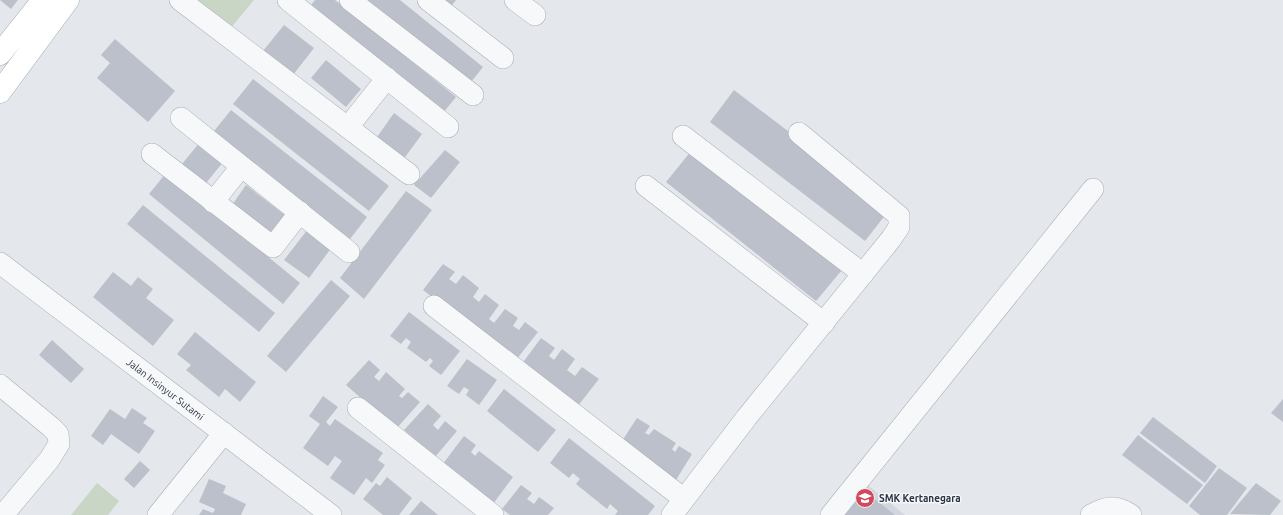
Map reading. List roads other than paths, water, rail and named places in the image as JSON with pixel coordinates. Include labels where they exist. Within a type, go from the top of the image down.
[{"type":"main road","points":[[0,54],[43,0]]},
{"type":"main road","points":[[0,92],[68,0]]},
{"type":"street","points":[[180,0],[409,174]]},
{"type":"street","points":[[288,0],[448,127]]},
{"type":"street","points":[[350,0],[473,95]]},
{"type":"street","points":[[428,0],[503,58]]},
{"type":"street","points":[[515,0],[535,15]]},
{"type":"street","points":[[348,127],[387,78]]},
{"type":"street","points":[[181,118],[349,252]]},
{"type":"street","points":[[672,515],[899,227],[899,216],[799,133]]},
{"type":"street","points":[[683,136],[863,274]]},
{"type":"street","points":[[152,154],[272,247],[300,212]]},
{"type":"street","points":[[213,202],[241,167]]},
{"type":"street","points":[[646,186],[824,323]]},
{"type":"street","points":[[831,515],[1093,189]]},
{"type":"street","name":"Jalan Insinyur Sutami","points":[[0,263],[331,515]]},
{"type":"street","points":[[434,306],[684,498]]},
{"type":"street","points":[[0,385],[51,427],[58,434],[59,444],[49,460],[4,515]]},
{"type":"street","points":[[358,408],[493,515]]},
{"type":"street","points":[[158,515],[224,433]]},
{"type":"street","points":[[1091,515],[1104,508],[1122,509],[1131,515]]},
{"type":"place","name":"SMK Kertanegara","points":[[865,498]]}]
